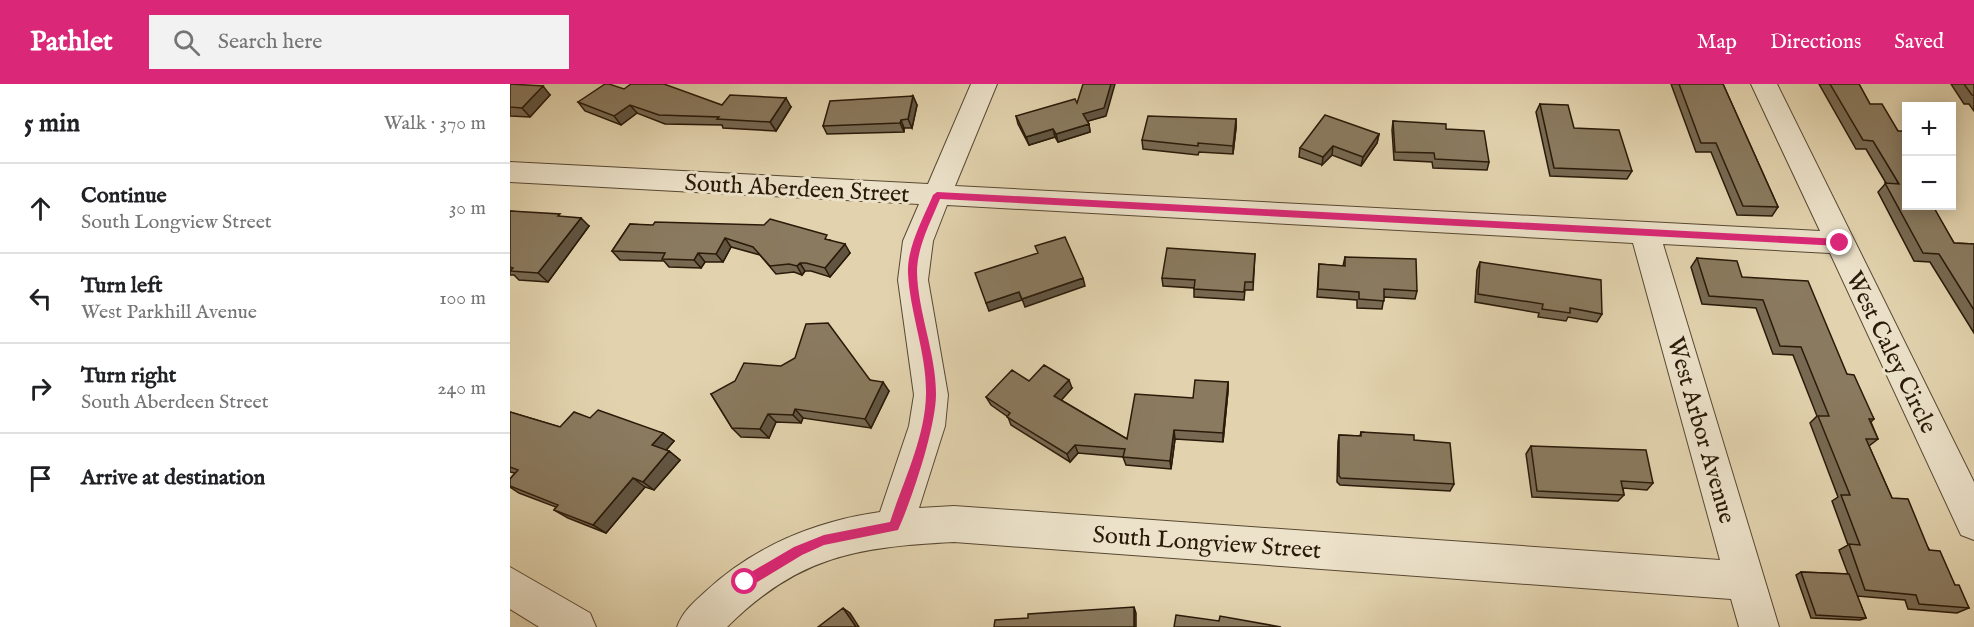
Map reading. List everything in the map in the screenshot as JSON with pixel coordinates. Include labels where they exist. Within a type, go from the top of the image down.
[{"type":"street","points":[[894,526],[927,426],[930,405],[930,377],[913,272],[918,241],[984,84]]},
{"type":"street","name":"West Caley Circle","points":[[1764,84],[1974,522]]},
{"type":"street","name":"South Aberdeen Street","points":[[510,172],[1840,243]]},
{"type":"street","name":"West Arbor Avenue","points":[[1645,233],[1759,627]]},
{"type":"street","name":"South Longview Street","points":[[697,627],[745,582],[798,551],[824,540],[894,526],[954,524],[1746,581]]},
{"type":"street","points":[[510,586],[576,627]]},
{"type":"building","points":[[510,84],[543,86],[522,108],[510,107]]},
{"type":"building","points":[[605,84],[624,89],[631,84],[664,84],[722,105],[730,95],[786,98],[770,122],[659,115],[630,105],[614,116],[578,102]]},
{"type":"building","points":[[1083,84],[1111,84],[1104,108],[1083,114],[1089,124],[1056,134],[1053,129],[1026,137],[1016,116],[1075,99],[1077,103]]},
{"type":"building","points":[[1679,84],[1723,84],[1778,207],[1743,206],[1716,143],[1701,143]]},
{"type":"building","points":[[1830,84],[1859,84],[1870,104],[1882,104],[1898,131],[1902,131],[1902,210],[1935,210],[1954,243],[1974,244],[1974,310],[1939,254],[1923,253],[1885,183],[1899,184],[1873,141],[1863,140]]},
{"type":"building","points":[[1964,84],[1974,84],[1974,95],[1972,95]]},
{"type":"building","points":[[913,96],[908,119],[901,120],[900,123],[823,126],[830,101]]},
{"type":"building","points":[[1540,104],[1568,105],[1574,128],[1619,130],[1632,171],[1554,168]]},
{"type":"building","points":[[1325,115],[1379,134],[1363,157],[1333,146],[1323,157],[1300,148]]},
{"type":"building","points":[[1148,116],[1236,119],[1233,146],[1198,143],[1198,146],[1142,140]]},
{"type":"building","points":[[1393,121],[1446,124],[1446,129],[1484,131],[1489,162],[1435,159],[1434,153],[1395,152]]},
{"type":"building","points":[[510,211],[560,214],[558,216],[581,218],[538,273],[510,271],[513,268],[510,267]]},
{"type":"building","points":[[770,219],[827,235],[825,239],[845,244],[825,268],[806,263],[800,263],[797,266],[789,264],[770,266],[753,247],[725,238],[716,254],[698,253],[694,260],[662,259],[665,253],[612,251],[630,224],[653,225],[655,222],[764,225]]},
{"type":"building","points":[[1065,237],[1083,278],[1022,299],[1019,292],[986,303],[975,273],[1038,253],[1035,246]]},
{"type":"building","points":[[1167,248],[1255,254],[1253,282],[1245,282],[1244,292],[1194,289],[1195,280],[1162,278]]},
{"type":"building","points":[[1345,257],[1416,259],[1417,291],[1384,289],[1384,301],[1359,299],[1359,292],[1318,289],[1319,264],[1345,266]]},
{"type":"building","points":[[1697,258],[1737,261],[1742,277],[1808,281],[1847,374],[1854,375],[1874,419],[1869,419],[1878,439],[1866,439],[1892,498],[1908,499],[1929,550],[1940,551],[1955,585],[1959,585],[1969,608],[1919,604],[1916,595],[1865,590],[1849,544],[1860,545],[1841,495],[1850,495],[1818,416],[1829,416],[1801,347],[1780,346],[1763,300],[1709,296]]},
{"type":"building","points":[[1480,262],[1601,280],[1602,314],[1570,308],[1570,313],[1542,309],[1543,304],[1478,294]]},
{"type":"building","points":[[828,323],[870,380],[883,382],[865,419],[795,409],[793,415],[768,414],[760,429],[732,428],[711,394],[735,381],[744,363],[781,366],[795,358],[806,324]]},
{"type":"building","points":[[1044,365],[1069,380],[1054,396],[1127,439],[1135,394],[1193,398],[1195,380],[1228,382],[1223,433],[1174,430],[1170,461],[1123,457],[1125,449],[1075,445],[1067,454],[1007,417],[1010,413],[986,397],[1012,370],[1029,381]]},
{"type":"building","points":[[598,410],[663,433],[652,445],[669,451],[643,482],[633,478],[593,525],[554,510],[558,505],[510,486],[510,479],[518,470],[510,467],[510,412],[560,427],[574,412],[590,418]]},
{"type":"building","points":[[1361,432],[1414,435],[1414,440],[1450,443],[1454,484],[1341,478],[1339,476],[1339,435],[1361,436]]},
{"type":"building","points":[[1531,446],[1646,450],[1653,483],[1621,481],[1624,495],[1537,491]]},
{"type":"building","points":[[1801,572],[1849,574],[1866,618],[1816,615]]},
{"type":"building","points":[[1134,607],[1134,627],[994,627],[995,620],[1028,618],[1028,614]]},
{"type":"building","points":[[843,608],[856,627],[818,627]]},
{"type":"building","points":[[1176,615],[1219,621],[1220,616],[1281,627],[1174,627]]},
{"type":"route","points":[[745,582],[798,551],[824,540],[894,526],[927,426],[931,395],[930,377],[913,272],[918,241],[937,195],[1840,243]]}]
